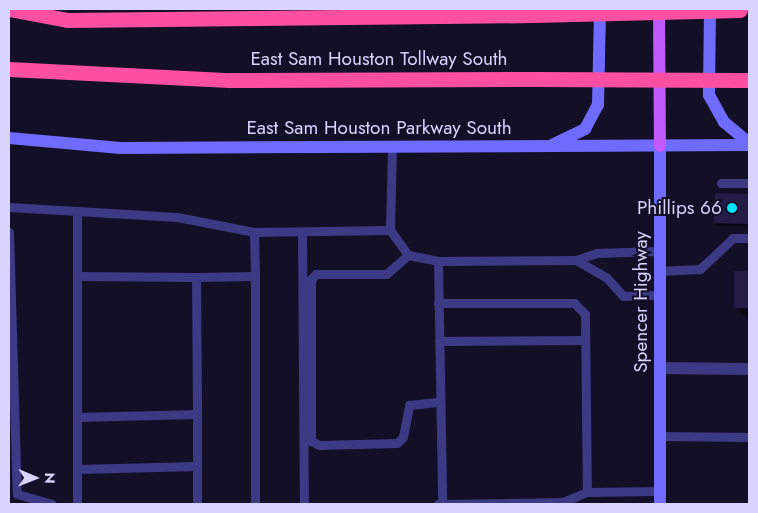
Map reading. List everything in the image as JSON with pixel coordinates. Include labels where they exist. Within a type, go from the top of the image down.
[{"type":"highway","points":[[9,9],[68,20],[533,15],[744,10]]},
{"type":"highway","name":"East Sam Houston Tollway South","points":[[9,69],[229,80],[744,80]]},
{"type":"main road","points":[[550,146],[585,129],[598,105],[600,9]]},
{"type":"main road","name":"Spencer Highway","points":[[660,9],[660,251],[658,271],[660,295],[660,498]]},
{"type":"main road","points":[[710,9],[709,95],[724,122],[749,144]]},
{"type":"main road","name":"East Sam Houston Parkway South","points":[[9,138],[121,148],[749,144]]},
{"type":"street","points":[[660,368],[749,369]]},
{"type":"lane","points":[[392,147],[390,230],[408,255],[438,261],[576,260],[596,253],[660,251]]},
{"type":"lane","points":[[721,183],[749,183]]},
{"type":"lane","points":[[9,207],[177,217],[254,232],[390,230]]},
{"type":"lane","points":[[77,211],[77,504]]},
{"type":"lane","points":[[9,232],[13,494],[52,504]]},
{"type":"lane","points":[[254,232],[255,504]]},
{"type":"lane","points":[[302,232],[304,504]]},
{"type":"lane","points":[[658,271],[700,269],[733,238],[749,238]]},
{"type":"lane","points":[[408,255],[386,274],[316,274],[311,279],[311,441],[319,445],[397,443],[403,437],[409,405],[440,402]]},
{"type":"lane","points":[[576,260],[606,278],[623,296],[660,295]]},
{"type":"lane","points":[[438,261],[440,503],[563,502],[587,492],[660,498]]},
{"type":"lane","points":[[77,276],[255,276]]},
{"type":"lane","points":[[196,277],[197,504]]},
{"type":"lane","points":[[438,303],[574,303],[585,314],[587,492]]},
{"type":"lane","points":[[439,341],[586,340]]},
{"type":"lane","points":[[77,417],[198,414]]},
{"type":"lane","points":[[660,436],[749,437]]},
{"type":"lane","points":[[77,469],[197,466]]},
{"type":"building","name":"Phillips 66","points":[[715,193],[749,194],[748,224],[714,223]]},
{"type":"building","points":[[734,271],[749,271],[749,308],[734,308]]},
{"type":"place","name":"Phillips 66","points":[[732,208]]}]
